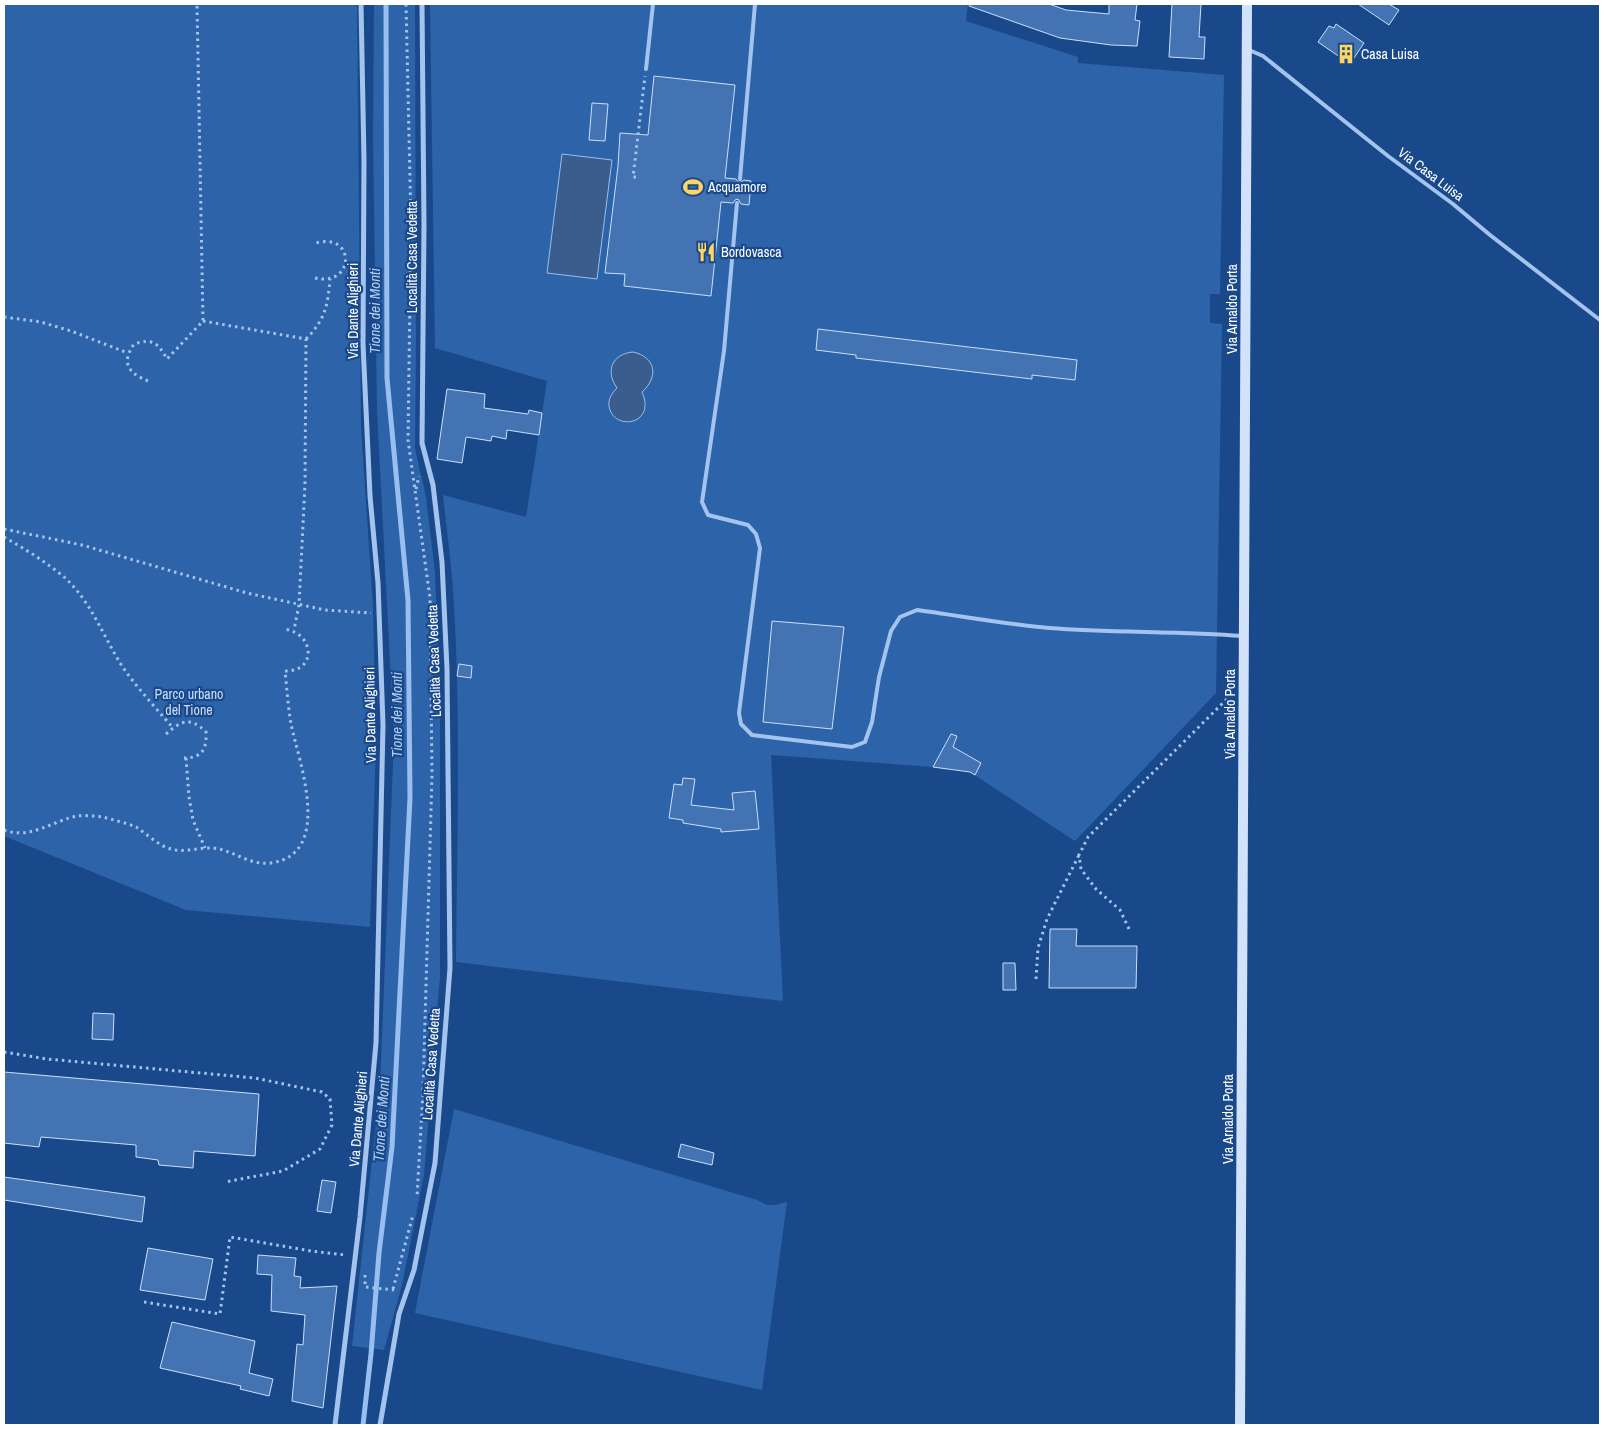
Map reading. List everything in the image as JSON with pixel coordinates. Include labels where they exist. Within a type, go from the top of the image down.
[{"type":"street","name":"Via Dante Alighieri","points":[[335,1425],[355,1256],[376,1043],[383,725],[380,614],[370,496],[364,344],[364,161],[361,4]]},
{"type":"street","name":"Località Casa Vedetta","points":[[380,1425],[400,1314],[414,1270],[435,1163],[450,968],[447,669],[442,562],[433,485],[422,443],[424,225],[422,4]]},
{"type":"street","name":"Via Arnaldo Porta","points":[[1240,1425],[1247,4]]},
{"type":"lane","points":[[646,69],[653,4]]},
{"type":"lane","points":[[740,179],[755,4]]},
{"type":"lane","name":"Via Casa Luisa","points":[[1247,49],[1263,56],[1381,151],[1453,204],[1600,320]]},
{"type":"lane","points":[[737,203],[724,351],[702,502],[708,515],[748,525],[756,534],[760,548],[739,712],[741,724],[752,734],[852,746],[865,742],[872,722],[879,677],[891,631],[900,617],[917,610],[1047,628],[1128,633],[1244,636]]},
{"type":"path","points":[[148,381],[132,373],[127,364],[128,353],[134,344],[150,341],[159,346],[167,359],[203,322],[197,4]]},
{"type":"path","points":[[406,4],[411,223],[408,440],[430,598],[432,776],[424,1072],[416,1202]]},
{"type":"path","points":[[636,177],[633,177],[646,69]]},
{"type":"path","points":[[315,243],[331,242],[344,251],[346,260],[345,268],[338,275],[323,280],[315,278]]},
{"type":"path","points":[[294,630],[299,605],[305,484],[306,339],[315,331],[325,315],[330,279]]},
{"type":"path","points":[[4,317],[41,322],[71,331],[128,353]]},
{"type":"path","points":[[203,322],[306,339]]},
{"type":"path","points":[[4,529],[82,545],[247,593],[299,605],[325,610],[380,614]]},
{"type":"path","points":[[4,537],[32,554],[65,578],[78,592],[100,624],[122,666],[173,728]]},
{"type":"path","points":[[4,830],[10,832],[35,831],[76,817],[88,815],[103,817],[134,826],[169,849],[181,851],[214,848],[236,854],[255,863],[270,863],[284,859],[296,851],[302,840],[308,820],[308,800],[291,723],[285,671],[296,670],[304,665],[308,655],[308,646],[294,630],[284,629]]},
{"type":"path","points":[[1036,979],[1038,948],[1047,919],[1088,837],[1230,696]]},
{"type":"path","points":[[166,734],[183,722],[198,724],[206,732],[204,749],[196,757],[180,758]]},
{"type":"path","points":[[186,758],[192,820],[205,848]]},
{"type":"path","points":[[1079,855],[1080,869],[1096,889],[1120,910],[1129,929]]},
{"type":"path","points":[[4,1052],[47,1059],[255,1078],[322,1092],[330,1098],[332,1125],[320,1149],[283,1171],[225,1182]]},
{"type":"path","points":[[365,1286],[393,1289],[414,1210]]},
{"type":"path","points":[[144,1302],[220,1314],[230,1237],[311,1251],[355,1256]]},
{"type":"green space","name":"Parco urbano del Tione","points":[[4,4],[357,4],[361,428],[373,607],[376,743],[370,927],[186,910],[4,836]]},
{"type":"green space","points":[[374,4],[415,4],[415,449],[426,497],[435,572],[440,697],[440,976],[424,1175],[402,1285],[384,1350],[352,1346],[380,1086],[394,739],[377,410],[373,138]]},
{"type":"green space","points":[[430,4],[968,4],[966,21],[1078,57],[1078,63],[1224,75],[1220,294],[1210,294],[1210,323],[1222,324],[1216,693],[1075,841],[970,772],[947,768],[946,770],[933,767],[771,755],[783,1001],[456,962],[458,784],[456,650],[451,564],[443,495],[526,517],[547,381],[435,348]]},
{"type":"green space","points":[[454,1109],[766,1204],[772,1205],[787,1202],[762,1390],[415,1313]]},
{"type":"shaded area","points":[[562,154],[612,160],[597,279],[547,273]]},
{"type":"shaded area","points":[[633,352],[646,358],[650,363],[653,374],[642,392],[645,403],[644,412],[639,418],[625,422],[612,414],[609,406],[611,396],[617,388],[613,382],[611,370],[613,364],[620,356]]},
{"type":"building","points":[[970,4],[1049,4],[1066,10],[1109,14],[1109,4],[1137,4],[1135,20],[1140,21],[1137,46],[1111,45],[1060,38],[969,6]]},
{"type":"building","points":[[1172,4],[1201,4],[1199,37],[1205,37],[1204,59],[1169,57]]},
{"type":"building","points":[[1358,4],[1389,4],[1399,10],[1389,25]]},
{"type":"building","name":"Casa Luisa","points":[[1336,24],[1364,43],[1350,64],[1318,42],[1329,26],[1334,28]]},
{"type":"building","name":"Acquamore","points":[[654,76],[735,85],[725,178],[736,179],[739,183],[744,180],[751,181],[749,205],[741,204],[738,199],[733,203],[721,202],[711,296],[624,286],[625,274],[605,273],[618,166],[620,133],[648,135]]},
{"type":"building","points":[[592,103],[608,104],[605,141],[589,140]]},
{"type":"building","points":[[818,329],[1077,360],[1075,380],[1032,375],[1032,379],[856,358],[856,355],[816,350]]},
{"type":"building","points":[[447,389],[485,394],[484,408],[528,414],[529,410],[542,413],[539,435],[507,430],[506,439],[492,436],[491,441],[466,437],[462,463],[437,459]]},
{"type":"building","points":[[772,621],[844,627],[832,729],[763,722]]},
{"type":"building","points":[[459,664],[472,666],[471,678],[457,676]]},
{"type":"building","points":[[951,734],[957,736],[953,747],[981,763],[975,775],[970,772],[933,767]]},
{"type":"building","points":[[683,778],[695,779],[691,805],[734,810],[732,793],[755,791],[759,829],[721,832],[721,829],[683,823],[683,820],[669,818],[674,784],[682,785]]},
{"type":"building","points":[[1050,929],[1077,929],[1076,946],[1137,946],[1136,988],[1049,988]]},
{"type":"building","points":[[1003,963],[1015,963],[1016,990],[1003,990]]},
{"type":"building","points":[[93,1013],[114,1014],[113,1040],[92,1039]]},
{"type":"building","points":[[4,1072],[259,1094],[255,1156],[194,1151],[193,1168],[159,1165],[158,1160],[136,1157],[136,1145],[41,1137],[39,1147],[4,1143]]},
{"type":"building","points":[[681,1144],[714,1153],[712,1165],[678,1157]]},
{"type":"building","points":[[4,1177],[145,1197],[142,1222],[4,1200]]},
{"type":"building","points":[[322,1180],[336,1182],[331,1213],[317,1211]]},
{"type":"building","points":[[148,1248],[213,1259],[205,1300],[140,1290]]},
{"type":"building","points":[[258,1255],[296,1258],[294,1276],[301,1277],[300,1288],[337,1286],[323,1408],[292,1401],[297,1344],[303,1345],[305,1315],[271,1311],[272,1275],[257,1274]]},
{"type":"building","points":[[172,1322],[255,1341],[249,1373],[273,1379],[269,1396],[240,1389],[241,1386],[160,1368]]},
{"type":"waterway","name":"Tione dei Monti","points":[[363,1425],[379,1253],[392,1147],[410,798],[408,600],[387,378],[386,4]]},
{"type":"place","name":"Casa Luisa","points":[[1346,54]]},
{"type":"place","name":"Acquamore","points":[[693,187]]},
{"type":"place","name":"Bordovasca","points":[[706,252]]}]
